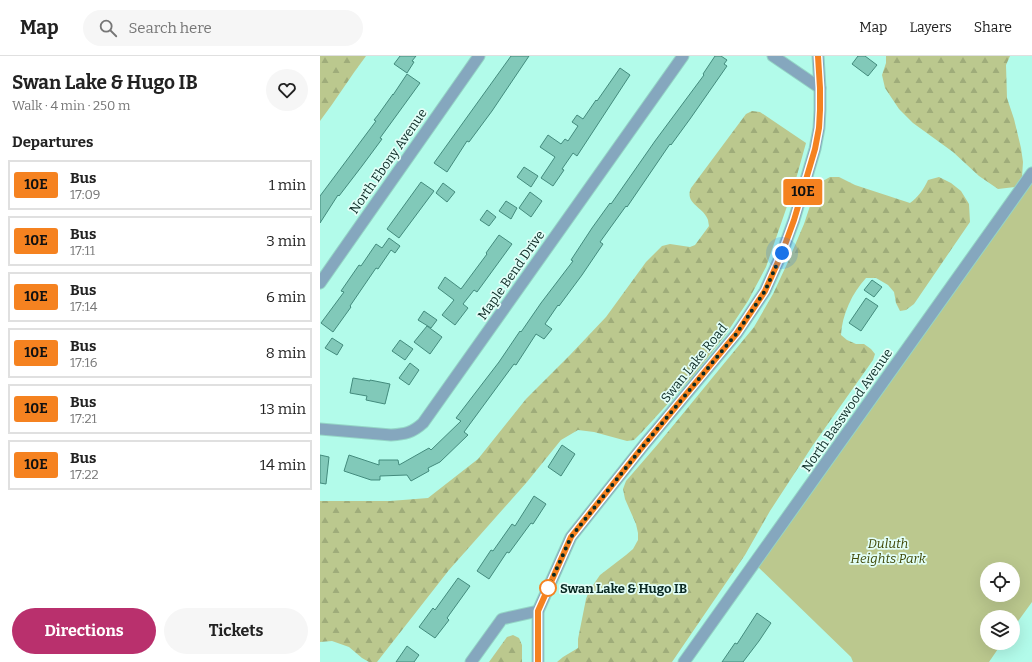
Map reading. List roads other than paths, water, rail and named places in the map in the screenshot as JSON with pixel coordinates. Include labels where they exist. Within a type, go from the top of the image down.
[{"type":"street","name":"North Ebony Avenue","points":[[320,283],[479,56]]},
{"type":"street","name":"Maple Bend Drive","points":[[320,428],[391,435],[409,433],[417,429],[423,423],[683,56]]},
{"type":"street","points":[[773,56],[820,88]]},
{"type":"street","name":"Swan Lake Road","points":[[538,662],[538,611],[571,537],[644,445],[737,333],[765,291],[782,253],[794,220],[815,149],[819,128],[820,88],[818,56]]},
{"type":"street","name":"North Basswood Avenue","points":[[684,662],[1032,173]]},
{"type":"street","points":[[472,662],[502,619],[538,611]]},
{"type":"place","name":"Swan Lake & Hugo IB","points":[[548,588]]},
{"type":"park label","name":"Duluth Heights Park","points":[[888,550]]}]
